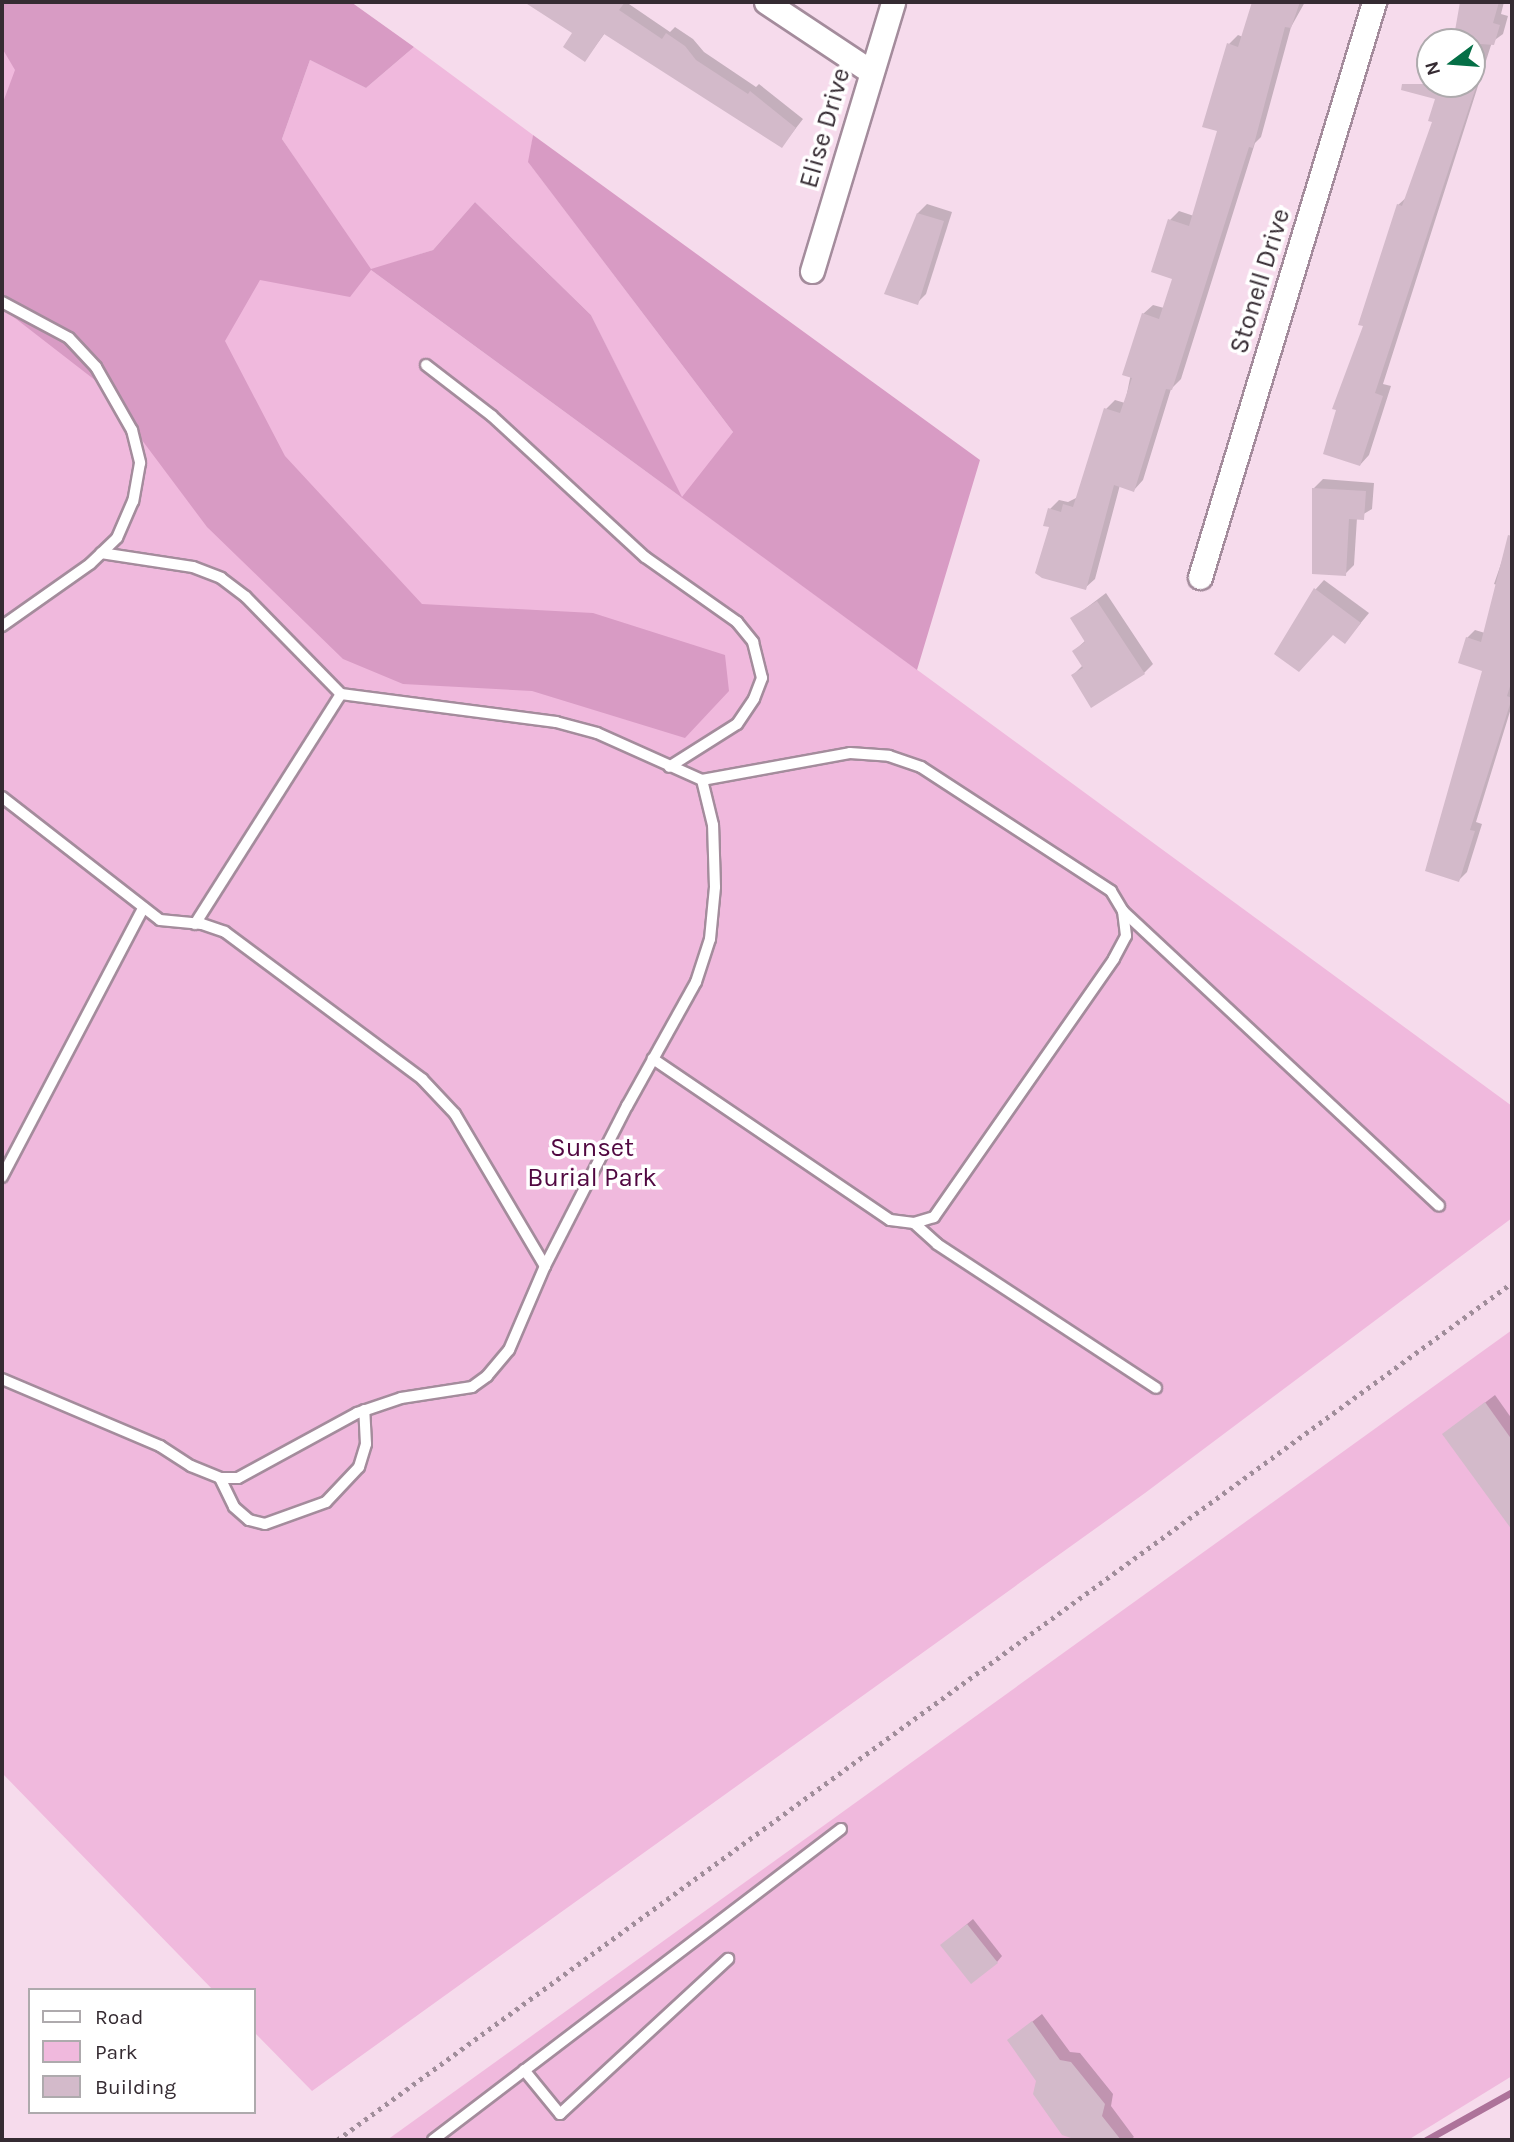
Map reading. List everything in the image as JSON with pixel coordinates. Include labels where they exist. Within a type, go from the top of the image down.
[{"type":"street","points":[[766,2],[870,71]]},
{"type":"street","name":"Elise Drive","points":[[812,271],[870,71],[893,2]]},
{"type":"street","name":"Stonell Drive","points":[[1200,577],[1374,2]]},
{"type":"lane","points":[[2,302],[69,338],[96,367],[132,430],[140,463],[133,501],[117,538],[101,554],[2,626]]},
{"type":"lane","points":[[426,365],[492,416],[645,557],[737,622],[753,642],[762,678],[754,699],[737,724],[669,767]]},
{"type":"lane","points":[[101,554],[193,567],[221,578],[246,597],[341,694],[556,722],[639,750],[669,767],[702,780],[850,753],[889,756],[921,767],[1111,891],[1123,911],[1439,1206]]},
{"type":"lane","points":[[195,924],[341,694]]},
{"type":"lane","points":[[2,1379],[160,1446],[220,1478],[238,1478],[314,1433],[364,1410],[401,1398],[472,1387],[487,1377],[509,1350],[545,1266],[696,982],[709,939],[715,887],[713,825],[702,780]]},
{"type":"lane","points":[[2,797],[160,920],[195,924],[225,932],[422,1079],[455,1114],[545,1266]]},
{"type":"lane","points":[[2,1177],[143,908]]},
{"type":"lane","points":[[653,1059],[890,1220],[914,1223],[934,1217],[947,1203],[1114,959],[1126,936],[1123,911]]},
{"type":"lane","points":[[914,1223],[937,1244],[1156,1388]]},
{"type":"lane","points":[[220,1478],[234,1507],[248,1520],[265,1524],[326,1502],[359,1467],[366,1444],[364,1410]]},
{"type":"lane","points":[[433,2140],[841,1829]]},
{"type":"lane","points":[[524,2070],[560,2114],[728,1959]]},
{"type":"path","points":[[337,2140],[1512,1283]]},
{"type":"green space","name":"Sunset Burial Park","points":[[2,2],[368,268],[282,139],[310,60],[366,88],[414,47],[533,135],[529,163],[733,432],[683,498],[1512,1106],[1512,1218],[1145,1493],[312,2091],[256,2034],[256,1988],[211,1988],[2,1773]],"holes":[[[475,202],[591,315],[681,497],[371,270],[433,250]]]},
{"type":"green space","points":[[1512,1330],[1512,2076],[1408,2140],[387,2140]]},
{"type":"shaded area","points":[[2,2],[351,2],[414,47],[366,88],[310,60],[282,139],[371,269],[433,250],[475,202],[591,315],[682,497],[733,432],[528,162],[533,135],[980,460],[917,670],[371,270],[350,297],[260,280],[225,341],[285,456],[422,604],[593,613],[725,655],[729,691],[685,738],[532,691],[403,684],[343,659],[207,527],[100,384],[2,308],[2,105],[15,70],[2,48]]},
{"type":"building","points":[[524,2],[625,2],[619,10],[662,39],[666,33],[685,46],[696,60],[748,94],[750,91],[796,128],[782,148],[604,34],[585,62],[563,47],[572,33]]},
{"type":"building","points":[[1252,2],[1300,2],[1291,28],[1285,27],[1253,148],[1249,147],[1172,390],[1166,389],[1134,492],[1114,485],[1086,590],[1042,578],[1035,573],[1049,527],[1043,526],[1048,508],[1061,512],[1063,504],[1073,507],[1104,408],[1120,413],[1132,378],[1122,375],[1142,313],[1159,319],[1172,279],[1151,272],[1168,219],[1189,226],[1217,131],[1202,127],[1227,43],[1238,47]]},
{"type":"building","points":[[1460,2],[1499,2],[1493,23],[1500,25],[1494,45],[1486,44],[1486,28],[1455,28]]},
{"type":"building","points":[[1402,84],[1416,84],[1416,94],[1401,90]]},
{"type":"building","points":[[1431,98],[1472,98],[1375,393],[1383,396],[1360,466],[1323,454],[1336,410],[1332,409],[1363,326],[1358,325],[1397,204],[1402,206],[1432,122],[1428,121],[1435,99]]},
{"type":"building","points":[[917,213],[944,221],[918,305],[884,294]]},
{"type":"building","points":[[1312,488],[1366,491],[1364,520],[1349,519],[1346,576],[1312,574]]},
{"type":"building","points":[[1508,535],[1512,536],[1512,680],[1507,696],[1512,698],[1470,830],[1475,831],[1459,882],[1425,871],[1482,671],[1458,663],[1466,637],[1481,642]]},
{"type":"building","points":[[1314,588],[1361,623],[1345,644],[1333,635],[1299,672],[1274,654]]},
{"type":"building","points":[[1097,601],[1145,674],[1091,708],[1071,675],[1083,668],[1072,651],[1085,642],[1070,618]]},
{"type":"building","points":[[1485,1402],[1512,1440],[1512,1530],[1442,1434]]},
{"type":"building","points":[[967,1924],[998,1963],[971,1984],[940,1945]]},
{"type":"building","points":[[1032,2021],[1060,2060],[1071,2062],[1105,2104],[1102,2116],[1121,2140],[1077,2140],[1062,2135],[1033,2094],[1036,2081],[1007,2040]]},
{"type":"waterway","points":[[1426,2140],[1512,2092]]}]
